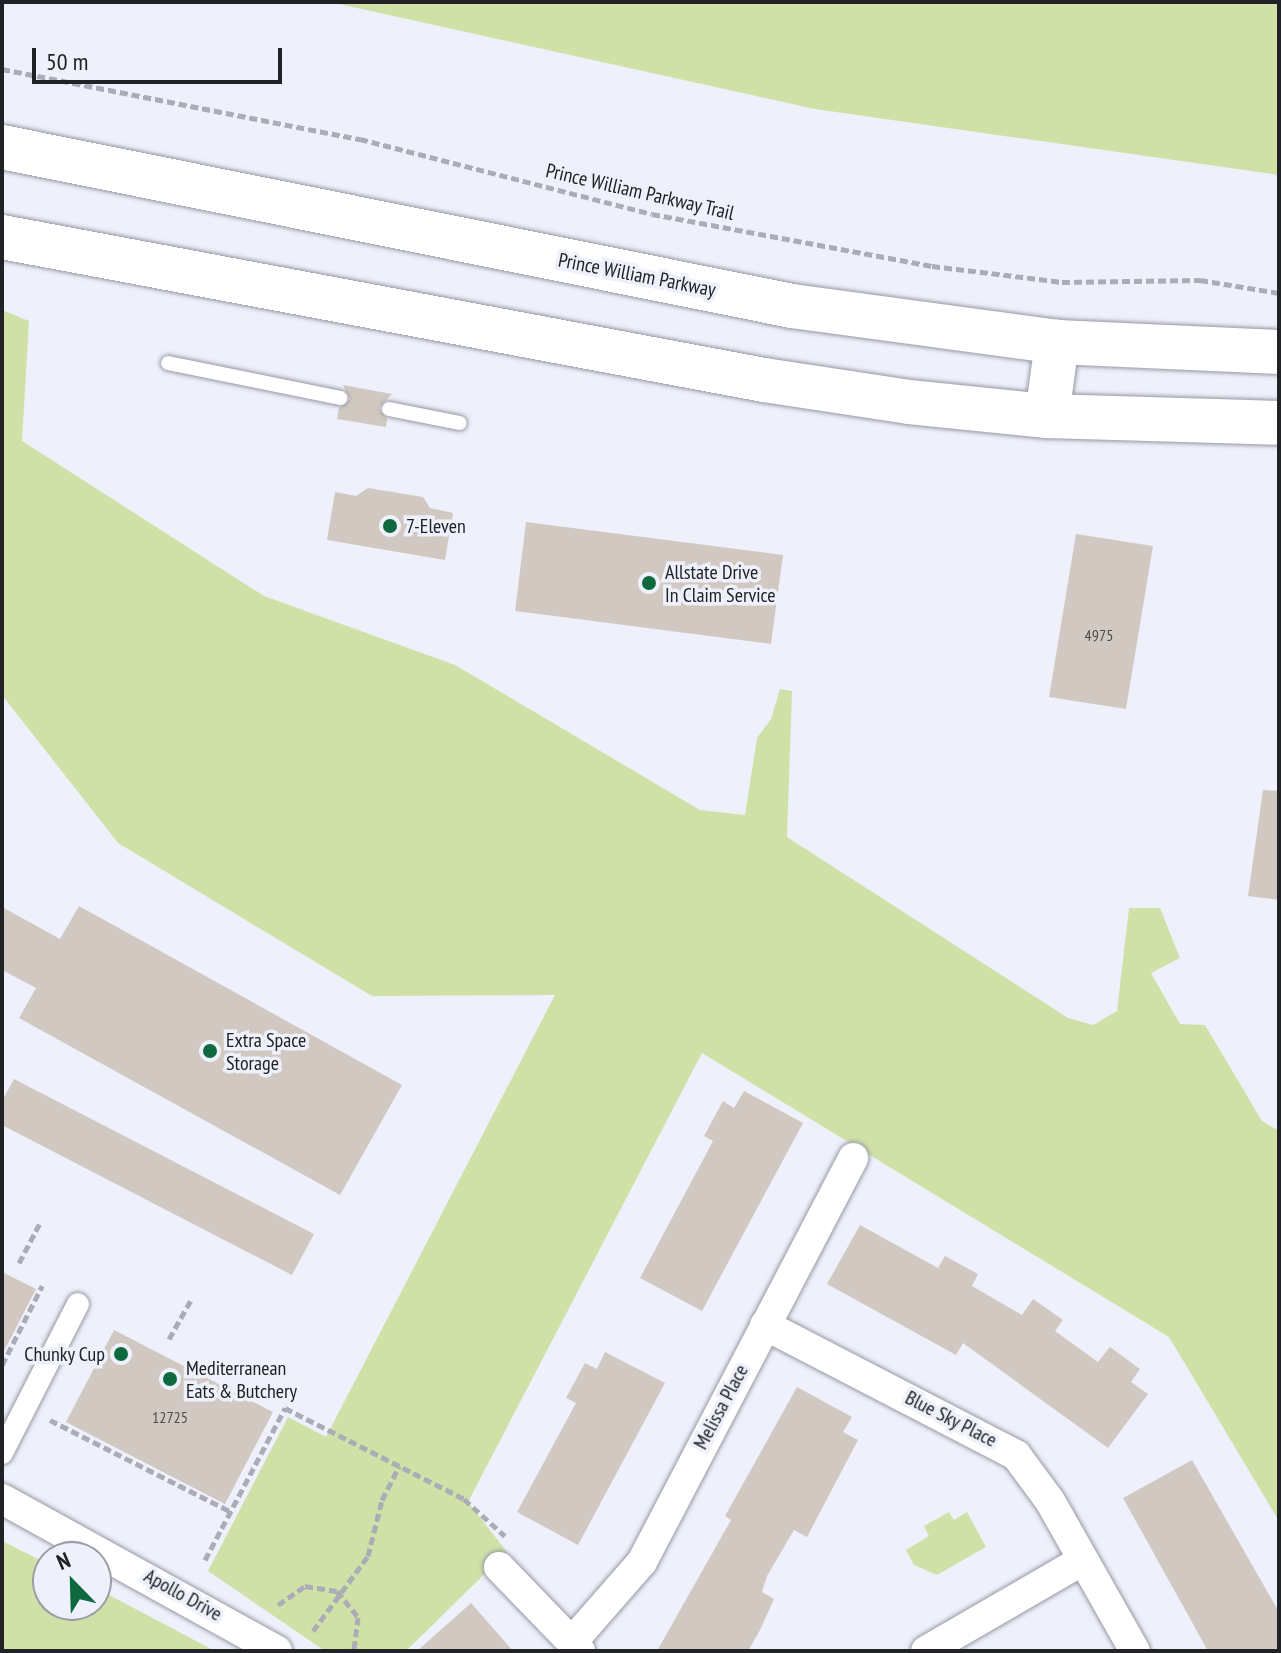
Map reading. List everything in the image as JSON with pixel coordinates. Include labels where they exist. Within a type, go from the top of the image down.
[{"type":"highway","name":"Prince William Parkway","points":[[2,147],[792,306],[1057,342],[1279,352]]},
{"type":"highway","points":[[2,237],[764,380],[1047,416],[1279,423]]},
{"type":"highway","points":[[1047,416],[1057,342]]},
{"type":"street","name":"Melissa Place","points":[[576,1647],[637,1569],[853,1158]]},
{"type":"street","points":[[2,1453],[78,1304]]},
{"type":"street","name":"Blue Sky Place","points":[[765,1325],[1007,1448],[1036,1479],[1135,1651]]},
{"type":"street","name":"Apollo Drive","points":[[2,1499],[277,1651]]},
{"type":"street","points":[[505,1555],[576,1647]]},
{"type":"street","points":[[926,1651],[1083,1560]]},
{"type":"lane","points":[[168,363],[340,398]]},
{"type":"lane","points":[[389,409],[460,423]]},
{"type":"path","name":"Prince William Parkway Trail","points":[[2,69],[360,139],[652,214],[932,266],[1062,282],[1200,280],[1279,293]]},
{"type":"path","points":[[19,1263],[40,1223]]},
{"type":"path","points":[[2,1365],[42,1286]]},
{"type":"path","points":[[169,1339],[191,1300]]},
{"type":"path","points":[[25,1408],[231,1512]]},
{"type":"path","points":[[205,1560],[285,1408],[471,1504],[505,1555]]},
{"type":"path","points":[[313,1631],[368,1556],[382,1500],[399,1466]]},
{"type":"path","points":[[278,1605],[305,1586],[325,1586],[342,1594],[359,1624],[354,1651]]},
{"type":"green space","points":[[330,2],[1279,2],[1279,175],[815,109]]},
{"type":"green space","points":[[2,310],[29,321],[22,441],[264,596],[455,665],[700,810],[745,815],[757,738],[771,719],[780,689],[792,691],[787,837],[1068,1018],[1093,1025],[1117,1011],[1129,908],[1160,908],[1180,958],[1151,973],[1180,1024],[1205,1025],[1262,1121],[1279,1131],[1279,1521],[1169,1337],[702,1053],[468,1502],[507,1552],[406,1651],[325,1651],[208,1571],[288,1417],[326,1437],[555,995],[372,996],[118,843],[2,695]]},
{"type":"green space","points":[[949,1512],[954,1520],[967,1512],[986,1547],[937,1575],[914,1565],[906,1550],[929,1536],[924,1526]]},
{"type":"green space","points":[[2,1541],[32,1556],[32,1621],[112,1621],[112,1596],[215,1651],[2,1651]]},
{"type":"building","points":[[343,385],[392,394],[379,408],[387,419],[386,427],[337,419],[339,408],[350,399]]},
{"type":"building","name":"7-Eleven","points":[[368,488],[423,497],[430,508],[453,513],[445,560],[327,540],[335,492],[356,496]]},
{"type":"building","name":"Allstate Drive In Claim Service","points":[[526,522],[783,555],[771,644],[515,611]]},
{"type":"building","points":[[1076,534],[1153,546],[1126,709],[1049,697]]},
{"type":"building","points":[[1263,790],[1279,791],[1279,900],[1248,896]]},
{"type":"building","name":"Extra Space Storage","points":[[79,906],[402,1085],[340,1195],[19,1018],[36,988],[2,970],[2,907],[60,939]]},
{"type":"building","points":[[14,1079],[314,1234],[292,1275],[2,1125],[2,1101]]},
{"type":"building","points":[[744,1091],[803,1123],[702,1311],[640,1278],[713,1141],[704,1136],[723,1101],[734,1108]]},
{"type":"building","points":[[860,1225],[938,1268],[945,1256],[978,1274],[972,1286],[1022,1315],[1033,1299],[1063,1320],[1055,1331],[1098,1362],[1110,1347],[1140,1369],[1131,1382],[1148,1394],[1108,1448],[963,1343],[956,1355],[827,1284]]},
{"type":"building","points":[[2,1272],[36,1289],[2,1355]]},
{"type":"building","points":[[114,1330],[273,1412],[225,1504],[66,1422]]},
{"type":"building","points":[[605,1352],[665,1383],[578,1545],[517,1512],[576,1403],[566,1398],[585,1363],[597,1369]]},
{"type":"building","points":[[797,1387],[852,1417],[843,1432],[858,1440],[807,1537],[794,1530],[767,1576],[762,1592],[774,1599],[760,1630],[748,1651],[657,1651],[731,1520],[725,1516]]},
{"type":"building","points":[[1192,1460],[1279,1612],[1279,1651],[1208,1651],[1123,1498]]},
{"type":"building","points":[[471,1603],[513,1651],[417,1651]]},
{"type":"place","name":"7-Eleven","points":[[390,526]]},
{"type":"place","name":"Allstate Drive In Claim Service","points":[[649,583]]},
{"type":"place","name":"Extra Space Storage","points":[[210,1051]]},
{"type":"place","name":"Chunky Cup","points":[[121,1354]]},
{"type":"place","name":"Mediterranean Eats & Butchery","points":[[170,1379]]}]
